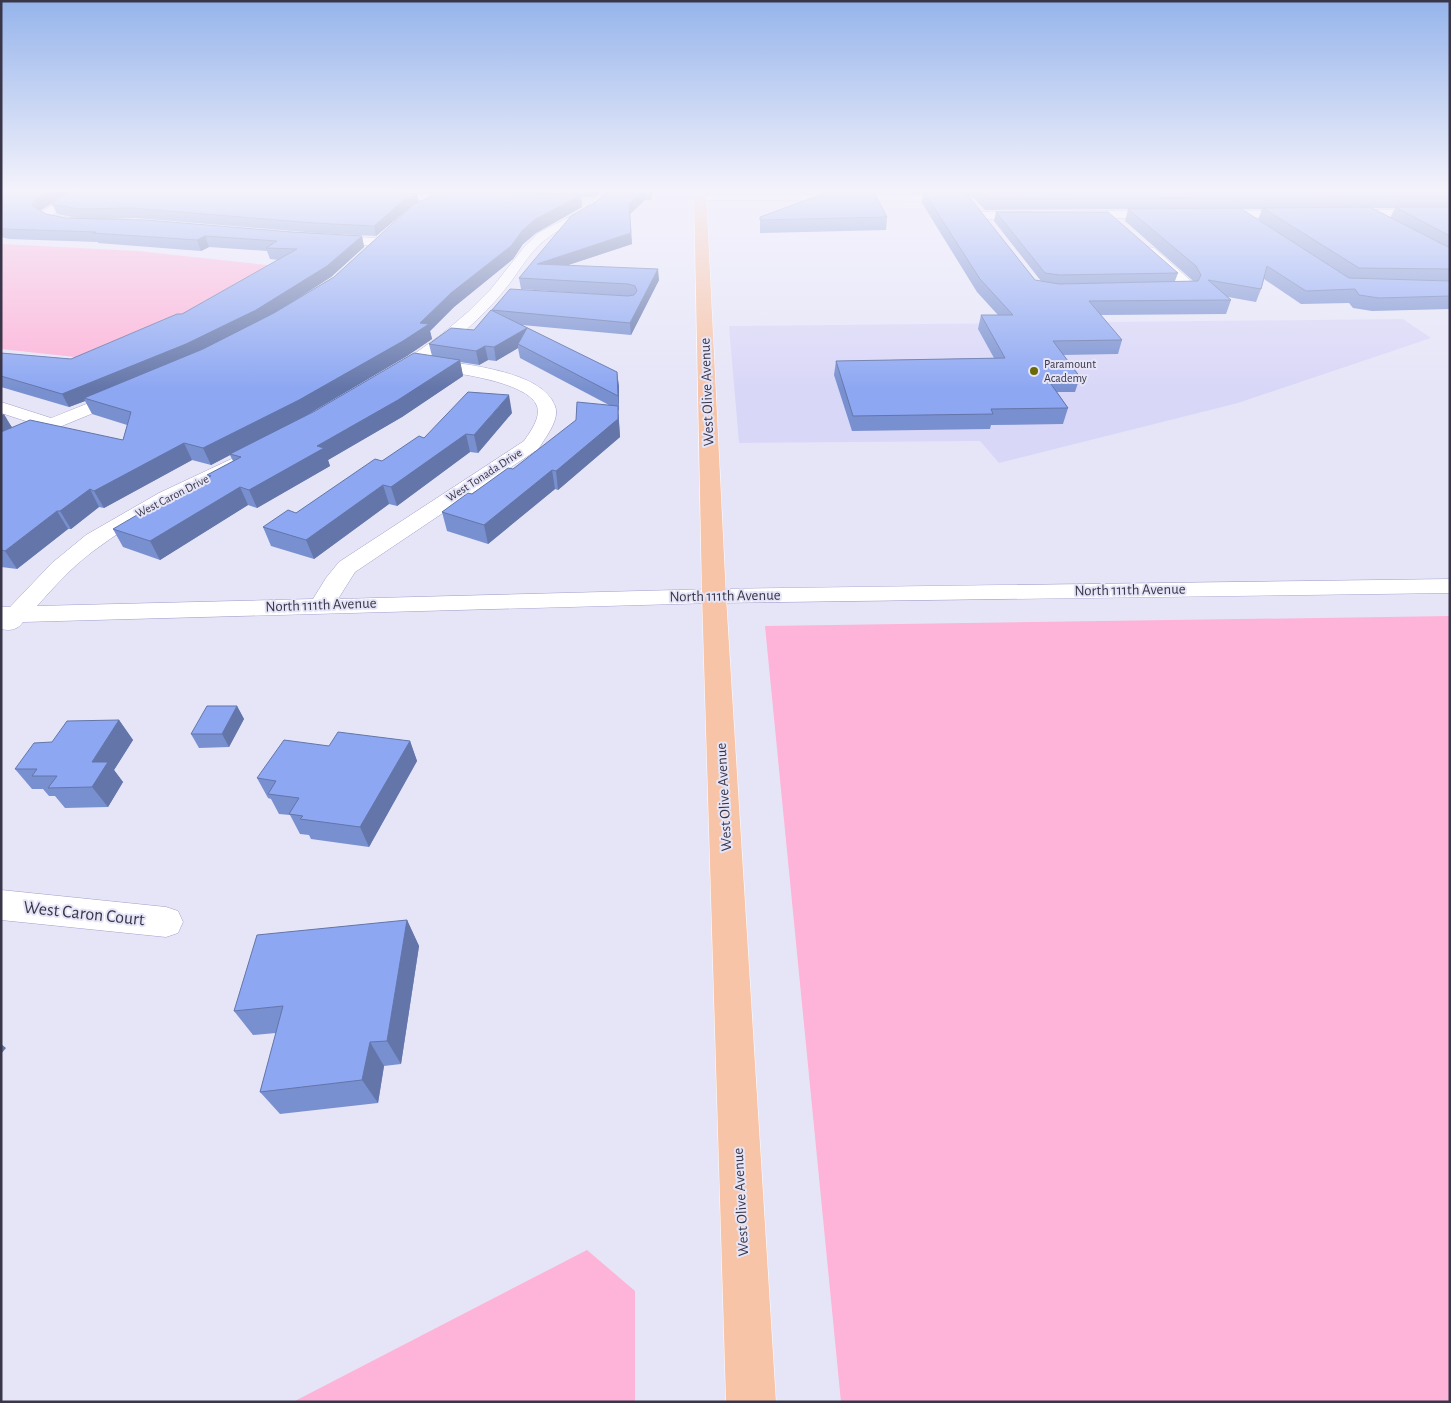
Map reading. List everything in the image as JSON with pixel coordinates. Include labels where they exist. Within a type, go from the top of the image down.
[{"type":"main road","name":"West Olive Avenue","points":[[702,257],[714,596],[751,1402]]},
{"type":"street","points":[[378,384],[414,362],[457,330],[494,294],[523,257]]},
{"type":"street","points":[[1144,290],[1188,289],[1185,283],[1157,257]]},
{"type":"street","points":[[494,294],[514,295]]},
{"type":"street","name":"West Tonada Drive","points":[[322,605],[334,583],[347,567],[531,445],[541,429],[546,414],[546,405],[540,397],[523,385],[497,376],[414,362]]},
{"type":"street","points":[[1,445],[134,389]]},
{"type":"street","points":[[1,407],[52,424]]},
{"type":"street","name":"West Caron Drive","points":[[6,620],[92,541],[121,522],[259,451]]},
{"type":"street","name":"North 111th Avenue","points":[[6,620],[322,605],[714,596],[1450,586]]},
{"type":"street","name":"West Caron Court","points":[[1,904],[166,922]]},
{"type":"shaded area","points":[[1,257],[197,257],[276,266],[93,359],[1,349]]},
{"type":"shaded area","name":"Paramount Academy","points":[[1403,319],[1431,338],[1238,403],[999,463],[980,441],[739,443],[729,326]]},
{"type":"shaded area","points":[[1450,616],[1450,1402],[841,1402],[765,626]]},
{"type":"shaded area","points":[[587,1250],[635,1291],[635,1402],[293,1402]]},
{"type":"building","points":[[282,257],[337,257],[327,266],[256,310],[186,344],[62,394],[1,376],[1,353],[71,359],[177,314],[182,314]]},
{"type":"building","points":[[355,257],[496,257],[451,293],[420,323],[429,324],[403,341],[299,400],[203,448],[184,443],[94,491],[90,489],[60,511],[57,511],[5,551],[1,550],[1,432],[30,420],[123,440],[131,412],[84,398],[203,349],[274,313],[334,277]]},
{"type":"building","points":[[536,257],[557,257],[537,264],[658,269],[630,323],[492,310],[510,289],[628,296],[634,295],[637,291],[635,286],[628,284],[519,278]]},
{"type":"building","points":[[966,257],[1017,257],[1035,280],[1059,284],[1198,281],[1201,275],[1196,266],[1186,257],[1317,257],[1349,278],[1450,281],[1450,296],[1379,298],[1359,295],[1355,289],[1306,291],[1267,266],[1261,289],[1208,280],[1231,300],[1089,301],[1122,340],[1053,341],[1080,377],[1046,377],[1068,408],[991,409],[993,414],[853,416],[836,361],[1005,358],[981,315],[1013,315],[980,279]]},
{"type":"building","points":[[1033,257],[1160,257],[1178,273],[1059,275],[1045,273]]},
{"type":"building","points":[[1342,257],[1450,257],[1450,269],[1359,268]]},
{"type":"building","points":[[491,310],[617,372],[618,396],[518,344],[527,328],[494,347],[485,346],[476,351],[429,344],[451,328],[474,330]]},
{"type":"building","points":[[414,353],[460,360],[398,400],[317,446],[324,448],[249,490],[240,487],[150,541],[113,529],[149,508],[153,510],[211,476],[207,475],[241,457],[230,454],[315,411]]},
{"type":"building","points":[[468,392],[509,395],[474,435],[466,434],[391,487],[383,485],[306,540],[263,527],[288,510],[296,513],[375,459],[382,461],[419,436],[424,438]]},
{"type":"building","points":[[577,402],[618,406],[618,419],[556,471],[552,470],[484,525],[442,512],[468,493],[472,494],[508,468],[513,469],[576,420]]},
{"type":"building","points":[[207,706],[237,706],[222,734],[191,734]]},
{"type":"building","points":[[119,720],[92,762],[108,762],[92,787],[48,788],[57,776],[32,776],[37,769],[15,769],[34,743],[52,742],[67,721]]},
{"type":"building","points":[[338,732],[410,741],[360,827],[300,819],[303,816],[289,814],[299,798],[268,794],[276,781],[257,778],[284,740],[329,746]]},
{"type":"building","points":[[407,920],[387,1041],[370,1042],[362,1080],[260,1092],[283,1006],[234,1011],[257,935]]},
{"type":"place","name":"Paramount Academy","points":[[1034,371]]}]
